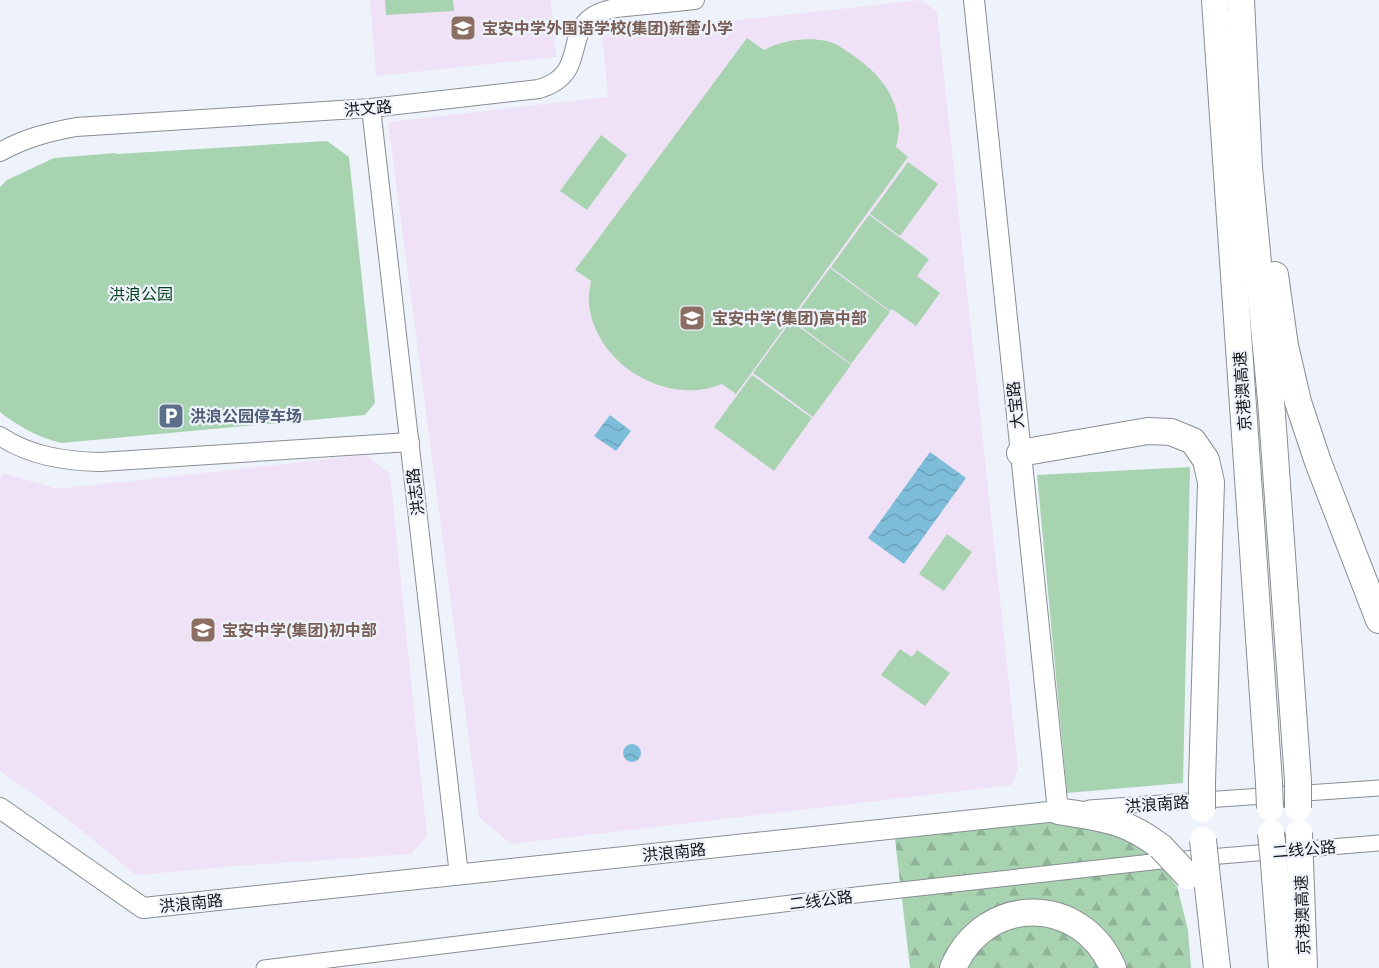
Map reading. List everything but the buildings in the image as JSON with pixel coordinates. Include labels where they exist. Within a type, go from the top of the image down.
[{"type":"highway","name":"京港澳高速","points":[[1215,0],[1281,968]]},
{"type":"highway","name":"京港澳高速","points":[[1241,0],[1249,168],[1270,400],[1298,781],[1304,968]]},
{"type":"highway","name":"京港澳高速","points":[[1245,70],[1285,346],[1298,402],[1318,462],[1379,620]]},
{"type":"highway","points":[[1020,453],[1148,431],[1171,432],[1192,441],[1206,460],[1211,482],[1202,782],[1203,840],[1197,873],[1197,893],[1202,912],[1207,968]]},
{"type":"highway","points":[[1058,811],[1124,824],[1137,830],[1197,873],[1217,968]]},
{"type":"highway","points":[[953,968],[967,945],[990,926],[1014,914],[1034,911],[1056,915],[1079,927],[1097,943],[1113,968]]},
{"type":"main road","name":"大宝路","points":[[974,0],[1058,811]]},
{"type":"main road","name":"洪浪南路","points":[[0,808],[143,908],[1058,811]]},
{"type":"street","name":"洪文路","points":[[0,152],[46,132],[76,127],[371,108],[539,89],[551,86],[568,70],[573,60],[577,36],[583,24],[592,16],[603,10],[695,0]]},
{"type":"street","name":"洪志路","points":[[371,108],[459,875]]},
{"type":"street","points":[[0,436],[39,454],[69,461],[100,462],[410,442]]},
{"type":"street","name":"洪浪南路","points":[[1058,811],[1379,788]]},
{"type":"street","name":"二线公路","points":[[264,968],[856,895],[1161,861],[1379,843]]},
{"type":"shaded area","name":"宝安中学外国语学校(集团)新蕾小学","points":[[370,0],[551,0],[556,57],[376,76]]},
{"type":"shaded area","name":"宝安中学(集团)高中部","points":[[921,0],[937,11],[1018,767],[1012,785],[511,844],[479,817],[388,122],[608,97],[602,35]]},
{"type":"shaded area","name":"宝安中学(集团)初中部","points":[[366,455],[390,474],[427,836],[411,854],[136,875],[65,817],[0,771],[0,478],[3,473],[58,489]]},
{"type":"green space","points":[[385,0],[453,0],[454,11],[386,15]]},
{"type":"green space","points":[[747,38],[764,50],[794,40],[827,41],[840,46],[861,61],[885,86],[895,105],[899,131],[896,147],[908,157],[736,394],[722,384],[701,390],[679,390],[657,385],[637,375],[619,362],[605,345],[594,326],[589,304],[591,281],[575,270]]},
{"type":"green space","points":[[601,135],[627,155],[587,210],[560,191]]},
{"type":"green space","name":"洪浪公园","points":[[327,141],[349,157],[375,403],[365,415],[61,443],[29,431],[0,412],[0,187],[7,180],[54,158]]},
{"type":"green space","points":[[908,162],[938,184],[900,236],[870,214]]},
{"type":"green space","points":[[869,215],[929,259],[917,276],[940,293],[916,326],[892,309],[890,311],[831,267]]},
{"type":"green space","points":[[830,268],[890,312],[851,364],[792,320]]},
{"type":"green space","points":[[791,321],[851,365],[813,417],[753,373]]},
{"type":"green space","points":[[752,375],[812,418],[774,471],[714,427]]},
{"type":"green space","points":[[1190,467],[1183,783],[1067,793],[1037,475]]},
{"type":"green space","points":[[947,534],[972,552],[944,591],[919,574]]},
{"type":"green space","points":[[900,649],[912,657],[917,650],[950,673],[925,706],[881,675]]},
{"type":"green space","points":[[1060,817],[1125,832],[1151,853],[1177,886],[1188,930],[1191,968],[910,968],[895,839]]},
{"type":"water","points":[[610,415],[631,431],[616,451],[594,436]]},
{"type":"water","points":[[930,452],[966,478],[904,564],[868,538]]},
{"type":"water","points":[[628,744],[636,744],[641,749],[639,760],[628,762],[623,757],[623,749]]},
{"type":"place","name":"宝安中学外国语学校(集团)新蕾小学","points":[[463,28]]},
{"type":"place","name":"宝安中学(集团)高中部","points":[[692,318]]},
{"type":"place","name":"洪浪公园停车场","points":[[171,416]]},
{"type":"place","name":"宝安中学(集团)初中部","points":[[203,630]]}]
